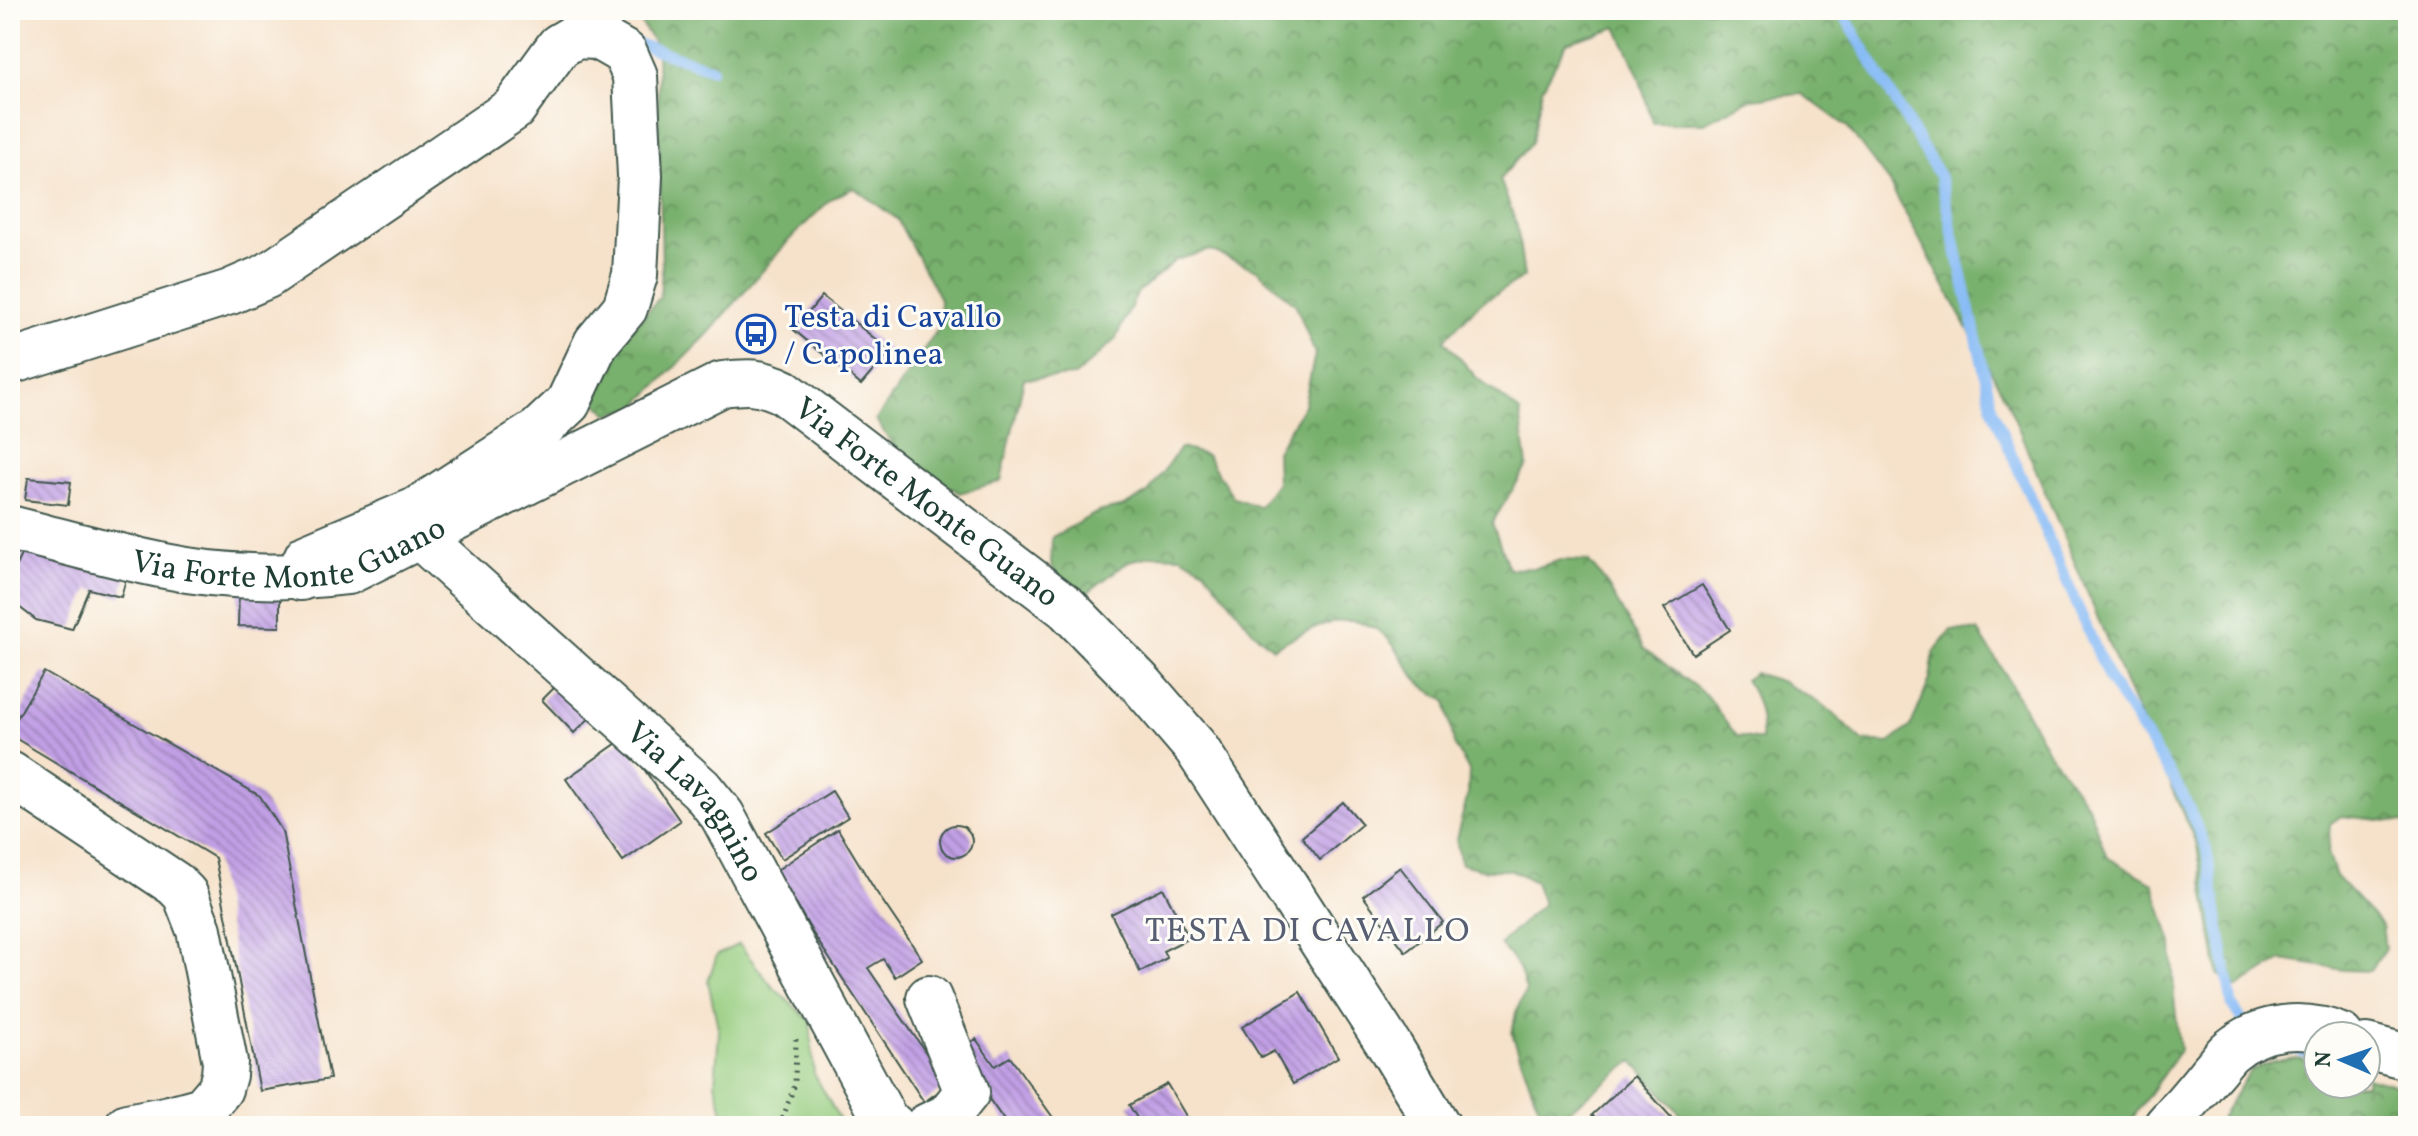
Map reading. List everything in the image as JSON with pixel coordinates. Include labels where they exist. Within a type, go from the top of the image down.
[{"type":"street","points":[[10,362],[230,292],[267,276],[513,109],[559,46],[576,36],[586,36],[597,37],[619,48],[625,53],[635,76],[640,176],[635,275],[625,308],[596,343],[568,403],[538,431],[416,510],[307,556],[301,578]]},
{"type":"street","name":"Via Forte Monte Guano","points":[[10,528],[168,567],[271,578],[348,572],[722,384],[751,380],[784,392],[1067,608],[1142,685],[1196,748],[1391,1048],[1438,1126]]},
{"type":"street","name":"Via Lavagnino","points":[[420,537],[701,789],[722,815],[888,1125],[893,1126]]},
{"type":"street","points":[[10,774],[175,884],[192,908],[225,1062],[220,1089],[203,1109],[127,1126]]},
{"type":"street","points":[[927,1126],[948,1116],[967,1092],[929,998]]},
{"type":"street","points":[[2166,1126],[2230,1050],[2256,1036],[2302,1027]]},
{"type":"street","points":[[2382,1050],[2408,1057]]},
{"type":"green space","points":[[632,10],[2408,10],[2402,35],[2408,49],[2408,823],[2341,816],[2330,824],[2328,852],[2336,876],[2382,925],[2385,949],[2371,971],[2282,960],[2237,988],[2218,974],[2197,845],[2128,690],[2007,401],[1888,181],[1846,126],[1802,94],[1751,99],[1704,123],[1653,123],[1638,74],[1617,27],[1567,43],[1542,89],[1532,142],[1500,179],[1517,226],[1524,277],[1479,304],[1444,340],[1477,378],[1520,412],[1527,466],[1492,523],[1509,569],[1535,568],[1561,560],[1588,561],[1605,581],[1644,649],[1705,694],[1737,736],[1761,740],[1759,708],[1745,680],[1755,673],[1783,682],[1824,706],[1863,741],[1889,743],[1911,726],[1930,679],[1934,652],[1951,630],[1978,631],[2048,751],[2088,806],[2107,857],[2153,883],[2172,943],[2180,1050],[2127,1126],[1691,1126],[1633,1061],[1569,1110],[1547,1122],[1512,1034],[1516,1012],[1526,990],[1519,968],[1500,944],[1543,904],[1535,882],[1512,870],[1485,870],[1461,864],[1456,839],[1468,794],[1469,771],[1454,744],[1446,700],[1423,686],[1391,642],[1363,623],[1333,622],[1273,648],[1253,631],[1204,569],[1181,556],[1155,555],[1129,561],[1088,592],[1063,587],[1051,564],[1052,537],[1098,512],[1124,506],[1148,493],[1180,448],[1206,455],[1234,498],[1259,507],[1277,482],[1276,451],[1304,405],[1315,354],[1296,305],[1257,270],[1210,250],[1176,260],[1138,292],[1115,340],[1075,376],[1024,379],[1001,481],[960,493],[897,451],[876,420],[939,327],[940,299],[897,219],[854,188],[832,198],[790,239],[708,334],[634,408],[609,414],[597,404],[603,363],[660,297],[662,268],[657,47]]},
{"type":"green space","points":[[739,944],[772,986],[810,1021],[814,1074],[840,1120],[839,1126],[721,1126],[722,1107],[715,1083],[719,1032],[708,981],[717,955]]},
{"type":"green space","points":[[2302,1059],[2302,1100],[2382,1100],[2382,1081],[2408,1088],[2408,1126],[2216,1126],[2250,1071],[2274,1061]]},
{"type":"building","points":[[822,296],[890,351],[861,385],[794,330]]},
{"type":"building","points":[[28,478],[71,482],[68,505],[25,500]]},
{"type":"building","points":[[27,542],[130,565],[121,597],[89,589],[72,629],[36,620],[10,600],[10,578]]},
{"type":"building","points":[[1702,585],[1730,630],[1693,654],[1664,608]]},
{"type":"building","points":[[239,589],[280,590],[280,627],[238,626]]},
{"type":"building","points":[[44,672],[260,796],[282,831],[330,1079],[260,1091],[215,858],[10,735]]},
{"type":"building","points":[[565,677],[597,711],[574,733],[542,700]]},
{"type":"building","points":[[623,739],[680,821],[623,861],[566,779]]},
{"type":"building","points":[[832,791],[848,817],[782,859],[766,833]]},
{"type":"building","points":[[1343,802],[1362,824],[1320,860],[1302,837]]},
{"type":"building","points":[[956,825],[967,830],[972,841],[967,852],[956,857],[945,852],[940,841],[945,830]]},
{"type":"building","points":[[838,829],[922,959],[895,977],[883,959],[868,968],[948,1085],[924,1102],[812,932],[777,870]]},
{"type":"building","points":[[1400,867],[1443,922],[1406,952],[1363,896]]},
{"type":"building","points":[[1163,888],[1189,938],[1163,951],[1167,958],[1140,972],[1111,914]]},
{"type":"building","points":[[1300,992],[1338,1057],[1293,1084],[1274,1051],[1261,1058],[1242,1027]]},
{"type":"building","points":[[976,1039],[995,1066],[1010,1057],[1059,1126],[1008,1126],[956,1052]]},
{"type":"building","points":[[1634,1076],[1679,1126],[1602,1126],[1592,1115]]},
{"type":"building","points":[[1167,1084],[1192,1126],[1142,1126],[1129,1105]]},
{"type":"waterway","points":[[553,10],[579,23]]},
{"type":"waterway","points":[[1841,10],[1940,177],[1993,411],[2110,681],[2182,793],[2206,847],[2232,1005],[2249,1031]]},
{"type":"waterway","points":[[633,42],[712,69]]},
{"type":"waterway","points":[[2280,1048],[2302,1051]]},
{"type":"place","name":"Testa di Cavallo / Capolinea","points":[[756,334]]},
{"type":"district","name":"TESTA DI CAVALLO","points":[[1308,929]]}]
